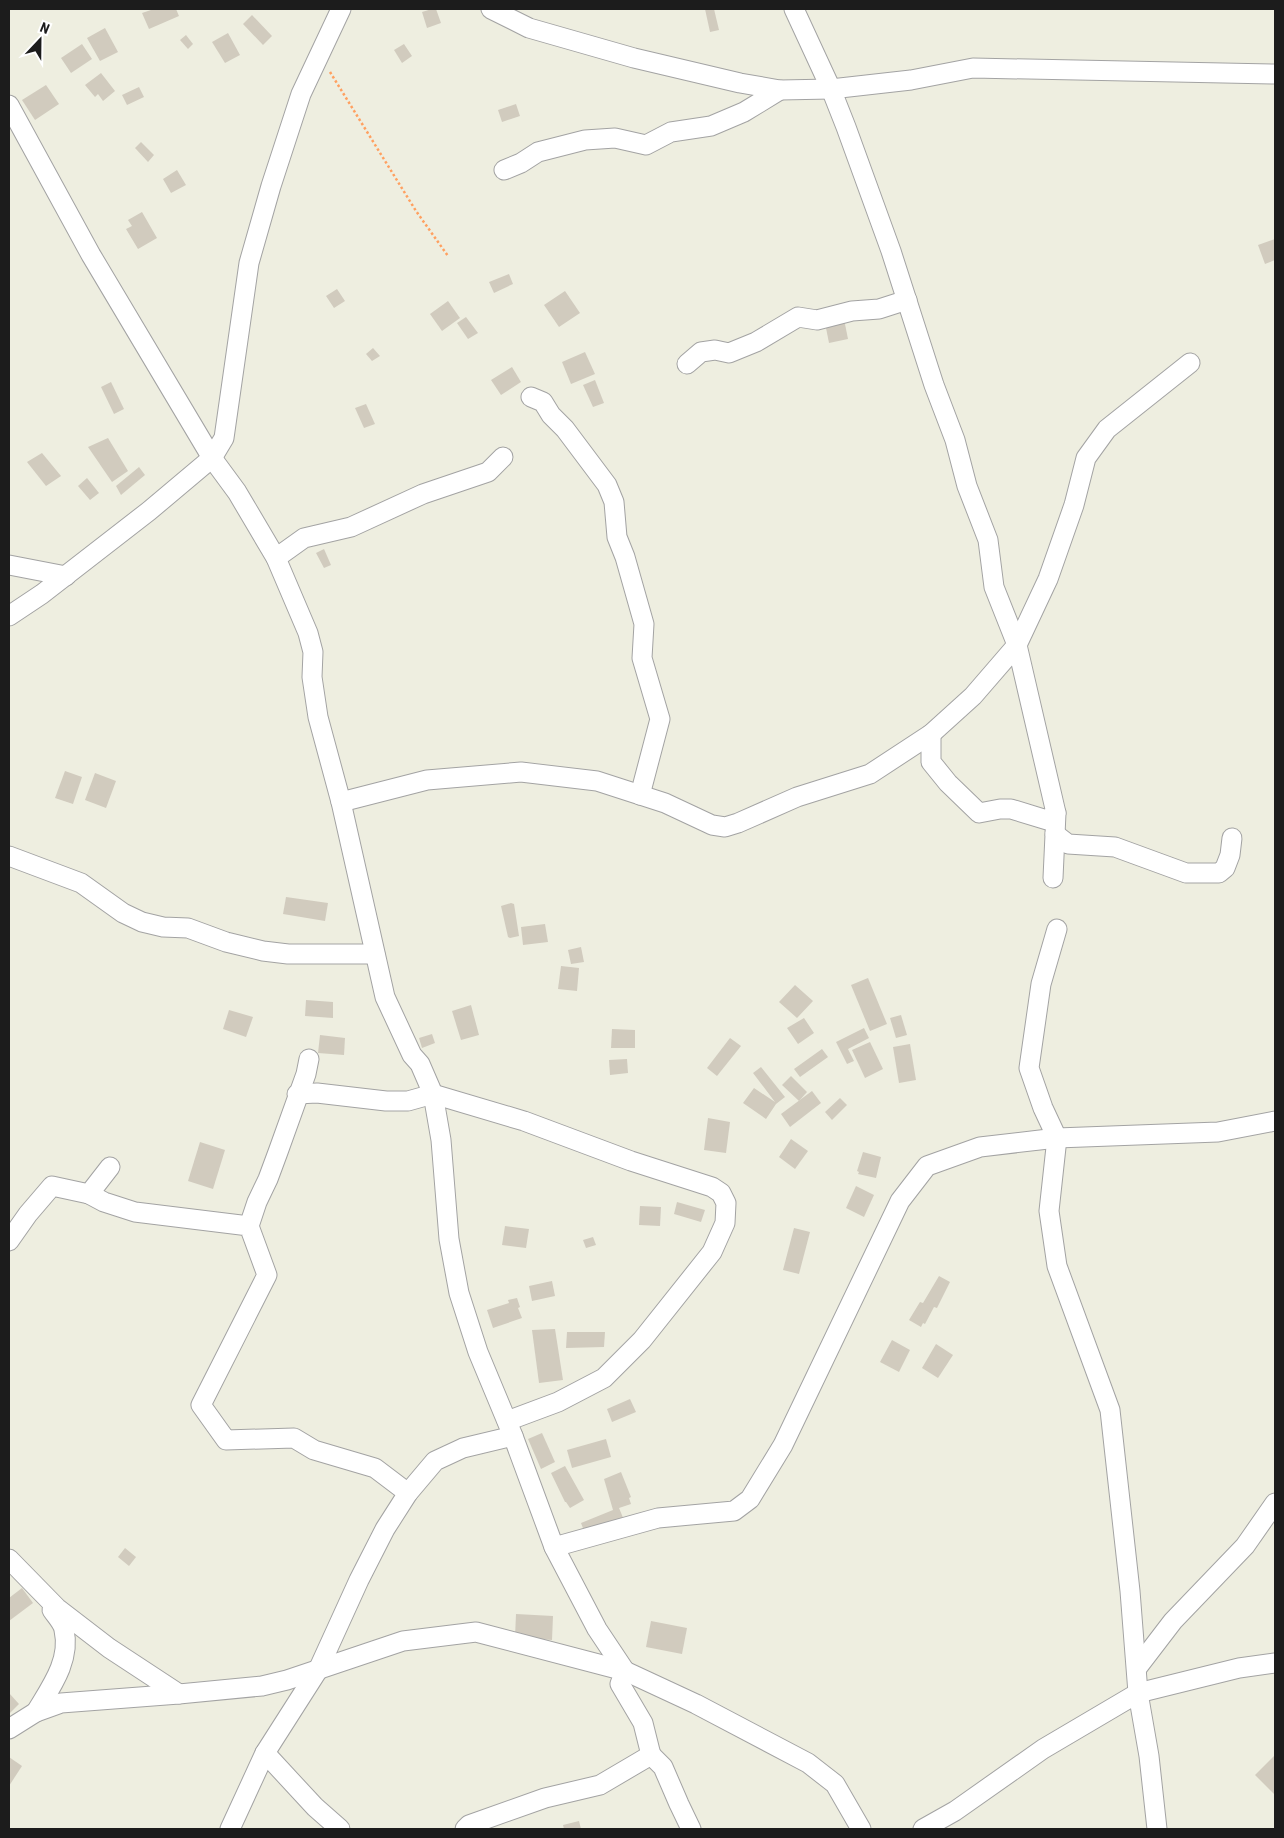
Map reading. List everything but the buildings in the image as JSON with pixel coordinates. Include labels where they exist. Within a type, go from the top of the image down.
[{"type":"street","points":[[9,616],[66,576],[149,511],[212,458],[224,438],[249,263],[271,186],[301,94],[341,9]]},
{"type":"street","points":[[491,9],[529,28],[634,58],[740,83],[780,90],[831,89],[910,80],[973,68],[1275,74]]},
{"type":"street","points":[[794,9],[831,89],[891,251],[934,384],[955,440],[967,486],[988,540],[994,588],[1017,645],[1056,813],[1053,878]]},
{"type":"street","points":[[504,170],[521,163],[538,152],[585,140],[615,138],[646,145],[671,132],[711,126],[744,112],[780,90]]},
{"type":"street","points":[[9,105],[91,255],[212,458],[237,492],[276,558],[308,632],[313,652],[312,676],[318,717],[341,802],[384,997],[412,1055],[420,1064],[433,1094],[442,1140],[449,1239],[459,1293],[478,1352],[510,1428],[554,1546],[597,1629],[624,1671],[620,1684],[643,1723],[651,1755],[663,1767],[691,1829]]},
{"type":"street","points":[[687,364],[701,352],[715,350],[729,353],[756,342],[798,317],[817,320],[852,311],[879,308],[907,300]]},
{"type":"street","points":[[341,802],[427,780],[521,772],[597,781],[665,802],[712,825],[726,827],[797,797],[870,774],[931,734],[973,696],[1017,645],[1048,579],[1074,505],[1086,458],[1107,429],[1190,363]]},
{"type":"street","points":[[531,397],[543,402],[565,429],[607,486],[614,502],[618,537],[644,624],[642,658],[660,719],[640,795]]},
{"type":"street","points":[[276,558],[304,538],[351,527],[423,494],[488,472],[503,457]]},
{"type":"street","points":[[9,565],[66,576]]},
{"type":"street","points":[[931,734],[931,762],[979,813],[1000,808],[1011,809],[1047,820],[1056,813]]},
{"type":"street","points":[[1055,834],[1068,844],[1116,847],[1186,872],[1202,873],[1219,873],[1225,868],[1230,855],[1232,838]]},
{"type":"street","points":[[9,856],[81,883],[123,913],[142,922],[163,927],[188,928],[226,942],[263,951],[288,954],[375,954]]},
{"type":"street","points":[[1057,929],[1041,984],[1030,1068],[1043,1108],[1057,1138],[1049,1211],[1057,1266],[1110,1410],[1130,1591],[1138,1693],[1157,1829]]},
{"type":"street","points":[[309,1059],[306,1074],[297,1094],[278,1152],[249,1226],[267,1275],[201,1405],[226,1440],[294,1438],[314,1450],[375,1468],[408,1493]]},
{"type":"street","points":[[230,1829],[265,1752],[318,1670],[385,1528],[408,1493],[435,1461],[510,1428],[604,1378],[642,1340],[712,1252],[725,1223],[726,1203],[721,1193],[712,1187],[631,1161],[524,1121],[433,1094],[408,1101],[386,1102],[317,1093],[297,1094]]},
{"type":"street","points":[[554,1546],[658,1518],[734,1511],[750,1499],[784,1445],[900,1201],[927,1166],[980,1147],[1057,1138],[1218,1132],[1275,1121]]},
{"type":"street","points":[[89,1194],[110,1167]]},
{"type":"street","points":[[9,1241],[28,1214],[52,1186],[89,1194],[104,1202],[135,1212],[249,1226]]},
{"type":"street","points":[[1137,1668],[1172,1621],[1245,1546],[1275,1503]]},
{"type":"street","points":[[9,1559],[57,1608],[108,1648],[179,1694]]},
{"type":"street","points":[[36,1586],[64,1628],[66,1650],[61,1669],[36,1712]]},
{"type":"street","points":[[9,1729],[36,1712],[61,1703],[262,1686],[403,1642],[476,1632],[624,1671],[696,1704],[808,1763],[835,1784],[861,1829]]},
{"type":"street","points":[[923,1829],[955,1811],[1043,1749],[1138,1693],[1239,1668],[1275,1663]]},
{"type":"street","points":[[265,1752],[315,1807],[340,1829]]},
{"type":"street","points":[[465,1829],[469,1825],[545,1798],[600,1785],[651,1755]]},
{"type":"path","points":[[319,56],[416,211],[448,256]]}]
